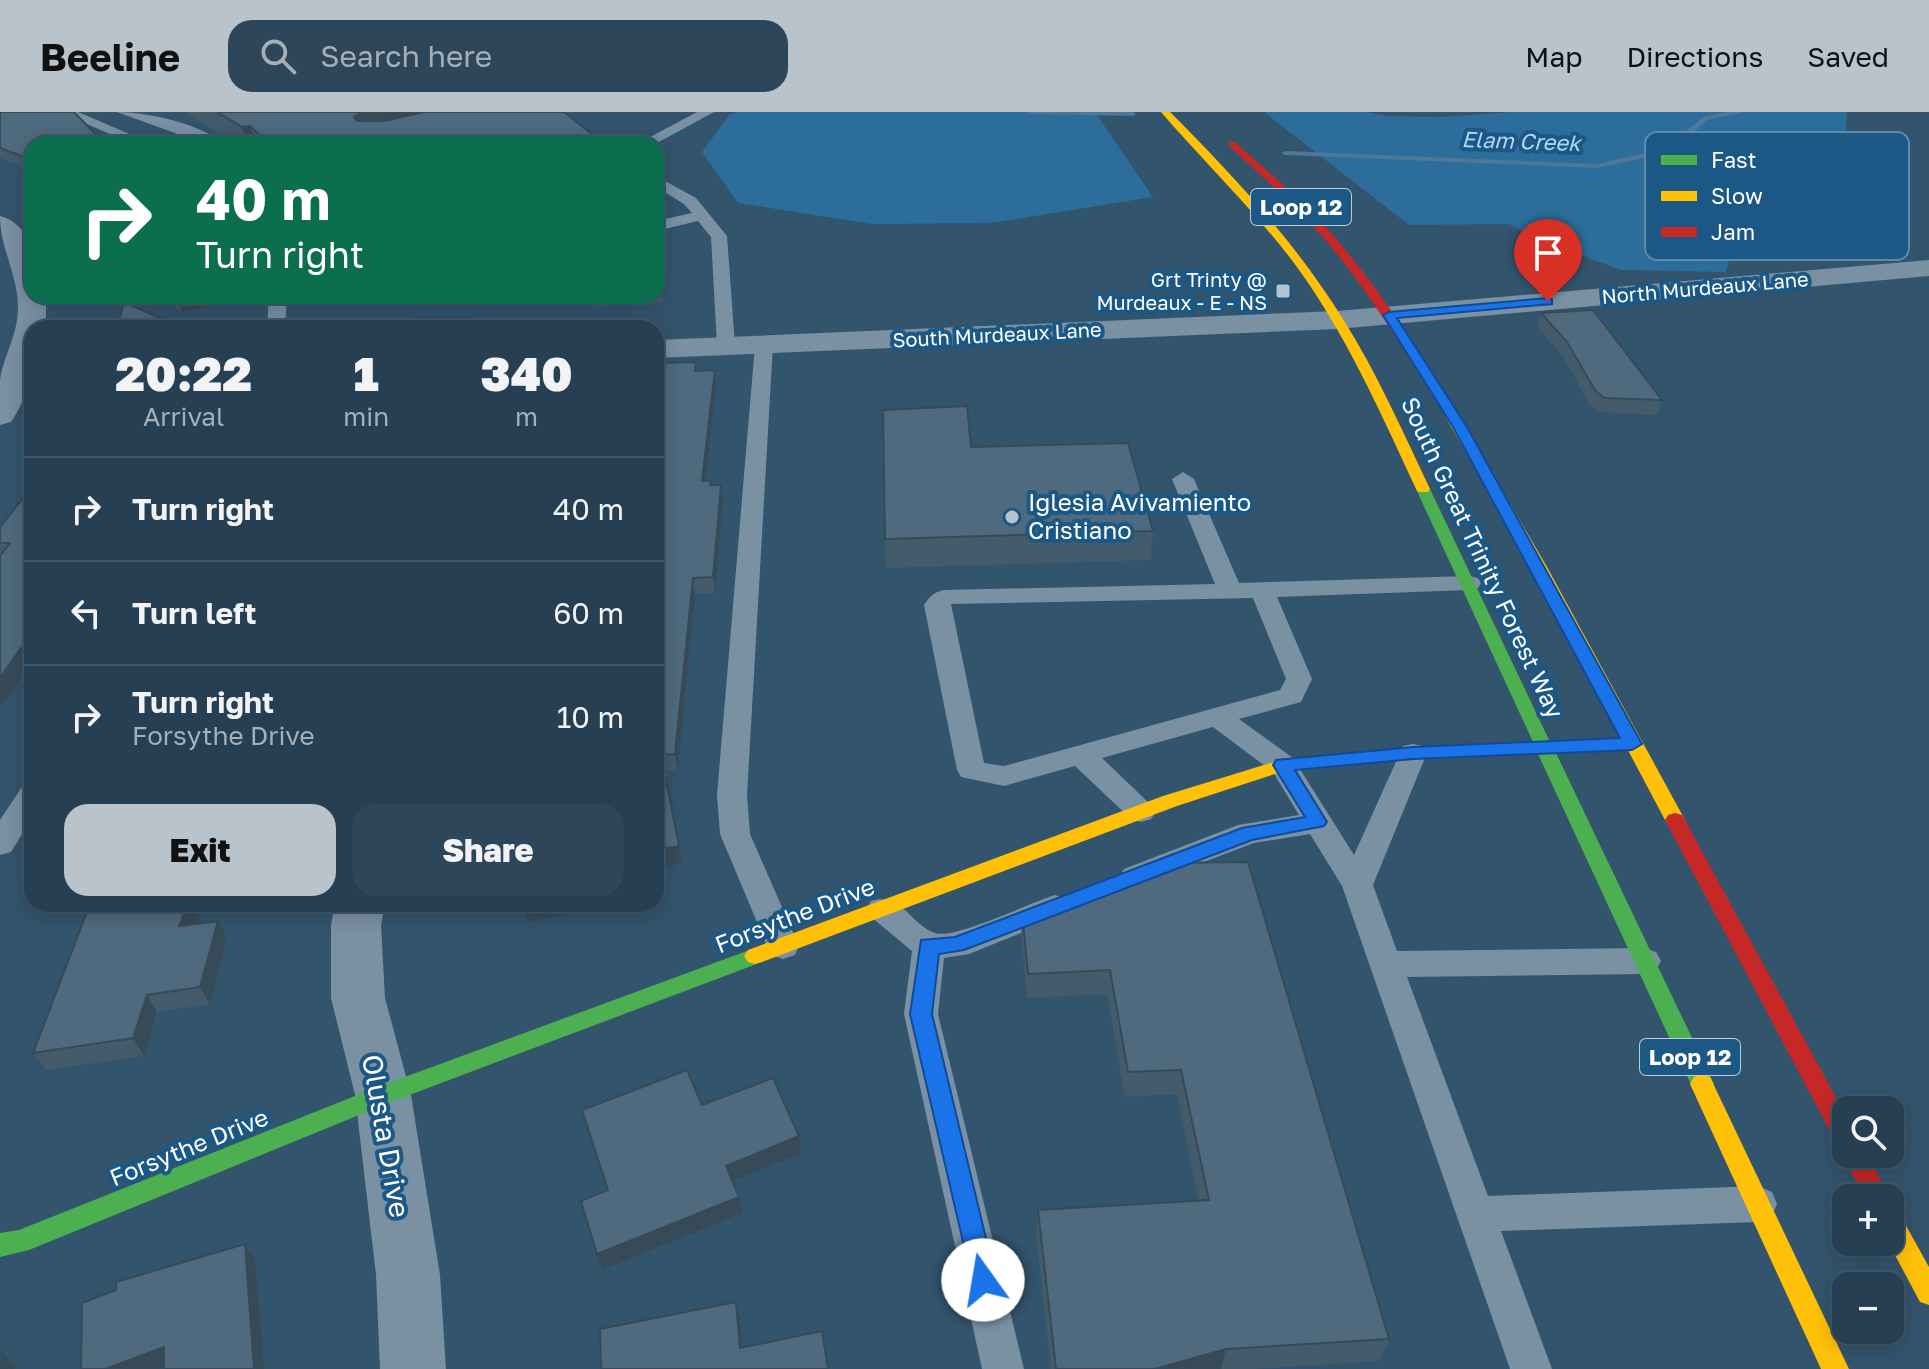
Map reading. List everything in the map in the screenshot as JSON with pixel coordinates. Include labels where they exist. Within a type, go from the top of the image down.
[{"type":"main road","name":"South Great Trinity Forest Way","points":[[1165,112],[1243,193],[1287,247],[1337,320],[1390,418],[1835,1369]]},
{"type":"main road","name":"South Great Trinity Forest Way","points":[[1219,132],[1307,214],[1389,315],[1460,427],[1832,1113]]},
{"type":"main road","name":"Forsythe Drive","points":[[0,1245],[20,1242],[383,1095],[1141,812],[1283,765],[1413,753],[1632,744]]},
{"type":"main road","points":[[1904,1247],[1929,1293]]},
{"type":"street","points":[[0,224],[10,232],[24,260]]},
{"type":"street","name":"North Murdeaux Lane","points":[[1337,320],[1929,268]]},
{"type":"street","name":"South Murdeaux Lane","points":[[664,349],[1337,320]]},
{"type":"street","points":[[0,415],[24,353]]},
{"type":"street","name":"Olusta Drive","points":[[358,912],[356,925],[358,998],[383,1095],[408,1275],[413,1369]]},
{"type":"lane","points":[[66,112],[126,136]]},
{"type":"lane","points":[[124,112],[160,121],[197,136]]},
{"type":"lane","points":[[660,136],[707,112]]},
{"type":"lane","points":[[664,186],[690,201],[719,236],[726,346]]},
{"type":"lane","points":[[664,224],[701,216]]},
{"type":"lane","points":[[764,345],[732,795],[735,834],[783,946]]},
{"type":"lane","points":[[1183,479],[1230,591]]},
{"type":"lane","points":[[1262,590],[1299,679],[1291,696],[1004,776],[971,770],[936,605],[944,597],[1469,583]]},
{"type":"lane","points":[[1218,717],[1283,765],[1357,885],[1531,1369]]},
{"type":"lane","points":[[1357,885],[1413,753]]},
{"type":"lane","points":[[1081,755],[1141,812]]},
{"type":"lane","points":[[0,844],[24,806]]},
{"type":"lane","points":[[882,909],[929,946],[957,945],[1249,833],[1318,822]]},
{"type":"lane","points":[[929,946],[921,1014],[1003,1369]]},
{"type":"lane","points":[[1384,964],[1644,961]]},
{"type":"lane","points":[[1475,1214],[1758,1204]]},
{"type":"shaded area","points":[[1095,112],[1153,197],[991,223],[872,224],[738,203],[702,152],[730,114]]},
{"type":"shaded area","points":[[1264,112],[1365,112],[1389,116],[1441,117],[1512,112],[1847,112],[1846,132],[1645,132],[1645,260],[1729,260],[1726,272],[1621,270],[1539,240],[1509,224],[1409,225]]},
{"type":"building","points":[[0,112],[74,112],[97,136],[24,136],[24,157],[0,148]]},
{"type":"building","points":[[217,112],[362,112],[354,117],[357,121],[385,121],[423,112],[564,112],[594,136],[261,136],[250,126],[242,127]]},
{"type":"building","points":[[123,304],[128,304],[164,320],[119,320]]},
{"type":"building","points":[[1593,310],[1662,400],[1604,398],[1595,390],[1567,342],[1541,313]]},
{"type":"building","points":[[467,317],[466,320],[413,319]]},
{"type":"building","points":[[696,362],[695,371],[715,370],[702,481],[711,480],[710,485],[721,485],[713,577],[693,578],[675,754],[664,755],[664,363]]},
{"type":"building","name":"Iglesia Avivamiento Cristiano","points":[[967,406],[971,447],[1128,443],[1153,531],[885,539],[883,410]]},
{"type":"building","points":[[24,497],[24,648],[0,678],[0,556],[10,543],[0,543],[0,527]]},
{"type":"building","points":[[664,770],[679,846],[664,849]]},
{"type":"building","points":[[1248,862],[1389,1339],[1226,1349],[1155,1369],[1056,1369],[1038,1210],[1209,1200],[1181,1070],[1128,1072],[1110,970],[1028,974],[1022,912],[1151,863]]},
{"type":"building","points":[[87,912],[185,912],[179,926],[218,921],[200,987],[147,995],[133,1038],[33,1053]]},
{"type":"building","points":[[687,1070],[702,1105],[773,1078],[799,1136],[726,1166],[739,1197],[597,1254],[581,1201],[608,1190],[582,1110]]},
{"type":"building","points":[[245,1244],[254,1369],[164,1369],[164,1347],[105,1369],[81,1369],[82,1303],[116,1290],[116,1282]]},
{"type":"building","points":[[736,1302],[740,1348],[822,1331],[828,1369],[601,1369],[600,1329]]},
{"type":"waterway","name":"Elam Creek","points":[[1031,112],[1133,114]]},
{"type":"waterway","name":"Elam Creek","points":[[1689,132],[1705,118],[1740,112]]},
{"type":"waterway","name":"Elam Creek","points":[[1285,153],[1597,166],[1645,155]]},
{"type":"traffic: fast","points":[[1423,489],[1702,1084]]},
{"type":"traffic: fast","points":[[1402,754],[1632,744]]},
{"type":"traffic: fast","points":[[0,1245],[20,1242],[383,1095],[755,956]]},
{"type":"traffic: slow","points":[[1165,112],[1257,211],[1319,291],[1361,360],[1423,489]]},
{"type":"traffic: slow","points":[[1451,414],[1539,567],[1675,820]]},
{"type":"traffic: slow","points":[[755,956],[1170,801],[1283,765],[1402,754]]},
{"type":"traffic: slow","points":[[1702,1084],[1835,1369]]},
{"type":"traffic: slow","points":[[1904,1247],[1929,1293]]},
{"type":"traffic: jam","points":[[1232,144],[1300,206],[1337,247],[1397,328],[1451,414]]},
{"type":"traffic: jam","points":[[1675,820],[1832,1113]]},
{"type":"traffic: jam","points":[[1862,1168],[1870,1184]]},
{"type":"place","name":"Grt Trinty @ Murdeaux - E - NS","points":[[1283,291]]},
{"type":"place","name":"Iglesia Avivamiento Cristiano","points":[[1012,517]]},
{"type":"route","points":[[983,1280],[921,1014],[929,946],[957,945],[1249,833],[1318,822],[1283,765],[1413,753],[1632,744],[1539,567],[1460,427],[1389,315],[1548,301]]}]
